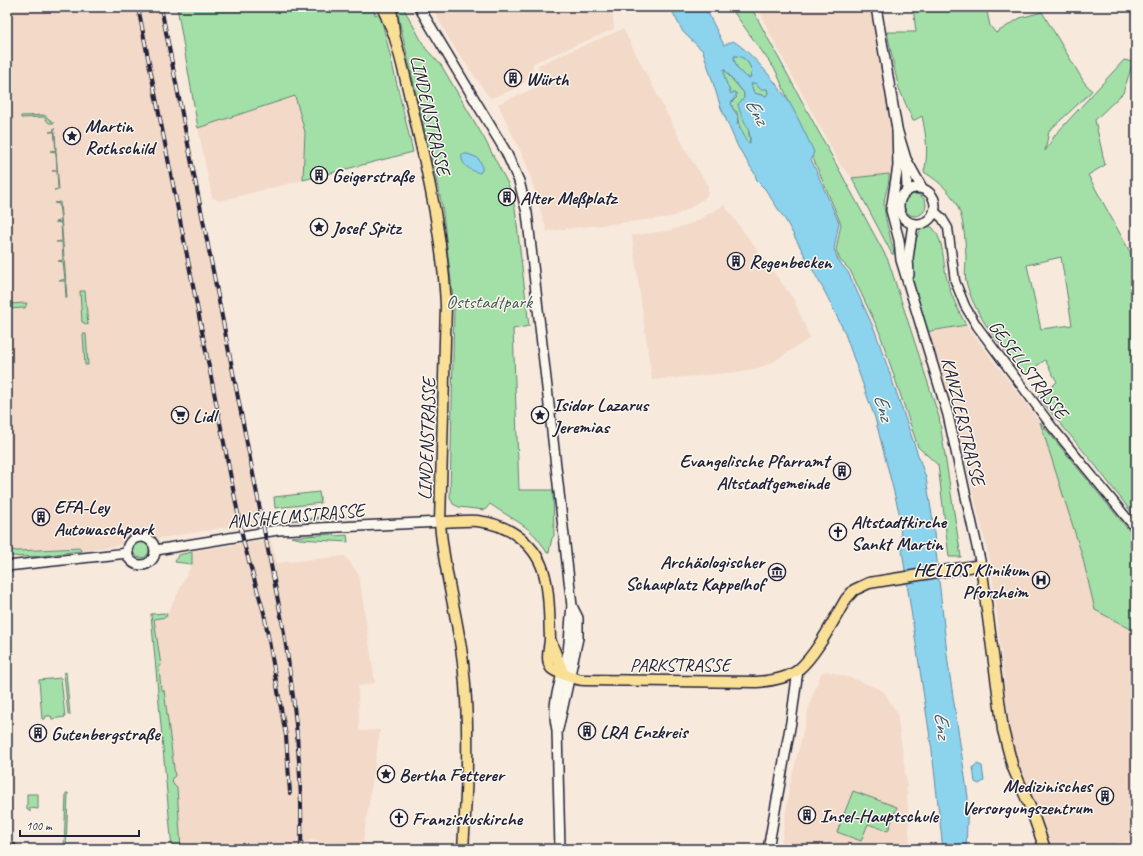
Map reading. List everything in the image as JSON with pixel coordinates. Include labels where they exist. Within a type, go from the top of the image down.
[{"type":"main road","name":"LINDENSTRASSE","points":[[383,7],[386,20],[394,34]]},
{"type":"main road","name":"LINDENSTRASSE","points":[[391,7],[394,34],[435,208],[445,279],[446,318],[440,522],[443,550],[460,637],[465,681],[468,752],[463,849]]},
{"type":"main road","points":[[419,7],[506,152],[523,193],[528,224],[572,606],[578,618],[579,628],[566,675],[557,730],[560,849]]},
{"type":"main road","name":"KANZLERSTRASSE","points":[[876,7],[897,128],[906,159],[922,188],[931,194],[934,199],[934,211]]},
{"type":"main road","name":"KANZLERSTRASSE","points":[[897,128],[898,166],[891,210],[899,240],[901,260],[948,415],[981,565]]},
{"type":"main road","name":"KANZLERSTRASSE","points":[[906,159],[907,190],[899,201],[898,208],[906,220],[913,224],[908,258],[909,286]]},
{"type":"main road","points":[[907,190],[914,187],[922,188]]},
{"type":"main road","points":[[913,224],[926,221],[934,211]]},
{"type":"main road","name":"PARKSTRASSE","points":[[440,522],[476,521],[494,524],[512,532],[527,544],[537,558],[545,576],[548,592],[550,640],[548,656],[550,667],[555,671],[589,681],[756,682],[784,677],[798,670]]},
{"type":"main road","name":"ANSHELMSTRASSE","points":[[156,550],[278,530],[440,522]]},
{"type":"main road","points":[[139,536],[149,538],[156,550],[152,560],[144,565],[133,562],[128,553],[129,543],[139,536]]},
{"type":"main road","points":[[7,566],[128,553]]},
{"type":"main road","points":[[768,849],[792,722],[798,670],[814,650],[854,590],[865,584],[884,580],[981,565],[1003,730],[1013,768],[1031,809],[1045,849]]},
{"type":"main road","points":[[7,846],[12,849]]},
{"type":"street","name":"GESELLSTRASSE","points":[[934,211],[942,218],[948,228],[955,281],[965,306],[977,326],[1053,428],[1136,529]]},
{"type":"shaded area","points":[[7,7],[163,7],[264,521],[81,551],[80,547],[18,551],[7,548]]},
{"type":"shaded area","points":[[432,7],[612,7],[614,29],[533,63],[531,74],[526,81],[510,91],[490,98],[451,42]]},
{"type":"shaded area","points":[[758,7],[870,7],[891,121],[895,173],[852,178],[841,166],[769,32]]},
{"type":"shaded area","points":[[623,29],[689,156],[708,186],[708,193],[705,198],[683,212],[671,217],[547,231],[527,165],[498,104],[544,84],[538,65]]},
{"type":"shaded area","points":[[295,96],[305,132],[303,180],[219,201],[212,197],[198,128]]},
{"type":"shaded area","points":[[724,205],[794,300],[810,338],[773,362],[758,368],[737,372],[652,380],[632,236],[672,230],[695,222]]},
{"type":"shaded area","name":"HELIOS Klinikum Pforzheim","points":[[966,325],[1040,422],[1082,555],[1095,610],[1129,628],[1136,634],[1136,839],[1090,849],[1046,849],[1018,769],[1009,722],[991,564],[953,413],[927,333]]},
{"type":"shaded area","points":[[270,539],[277,563],[345,556],[359,575],[375,683],[358,686],[359,731],[380,730],[362,848],[310,840],[310,849],[181,849],[177,788],[173,784],[172,778],[175,776],[164,690],[162,690],[159,666],[161,666],[154,618],[166,617],[192,564],[193,551]]},
{"type":"shaded area","points":[[826,671],[857,680],[883,691],[897,713],[906,779],[910,849],[781,849],[789,789],[811,700],[821,673]]},
{"type":"green space","points":[[177,7],[373,7],[375,15],[380,13],[413,152],[303,180],[305,132],[295,96],[198,128]]},
{"type":"green space","name":"Oststadtpark","points":[[396,7],[403,7],[426,49],[441,65],[484,138],[508,184],[515,208],[529,326],[513,329],[519,490],[553,490],[554,536],[552,538],[549,552],[547,553],[529,530],[490,504],[485,510],[459,507],[453,504],[450,497],[454,306],[442,205]]},
{"type":"green space","points":[[730,7],[751,7],[888,260],[939,417],[961,557],[949,557],[938,465],[918,447],[879,331],[850,270],[840,260],[836,250],[841,224],[776,71]]},
{"type":"green space","points":[[913,7],[986,7],[990,26],[996,33],[1020,18],[1042,12],[1084,82],[1092,91],[1049,131],[1045,151],[1055,135],[1124,60],[1133,62],[1123,93],[1095,120],[1105,165],[1088,175],[1136,263],[1136,518],[1095,465],[1038,397],[1057,382],[1045,360],[1024,375],[983,321],[971,297],[965,271],[966,257],[962,218],[953,198],[946,189],[924,172],[926,165],[926,144],[922,116],[913,121],[898,86],[887,32],[916,32]],"holes":[[[1061,257],[1072,325],[1041,329],[1027,265]]]},
{"type":"green space","points":[[734,56],[741,57],[748,62],[752,71],[750,78],[738,70]]},
{"type":"green space","points":[[723,69],[744,93],[744,98],[738,104],[748,126],[750,143],[746,141],[739,124],[737,112],[733,109],[731,103],[737,97],[731,94],[723,73]]},
{"type":"green space","points":[[755,83],[759,87],[767,89],[768,93],[766,96],[754,93],[751,84]]},
{"type":"green space","points":[[44,115],[54,123],[49,123],[44,117],[21,118],[21,116]]},
{"type":"green space","points":[[56,155],[59,190],[54,190],[58,189],[57,171],[52,171],[57,170]]},
{"type":"green space","points":[[889,174],[889,182],[884,205],[894,254],[892,254],[852,178]]},
{"type":"green space","points":[[915,194],[923,197],[926,205],[923,213],[915,216],[907,213],[904,205],[907,197]]},
{"type":"green space","points":[[60,202],[67,298],[65,281],[59,281],[65,279],[63,262],[58,261],[63,260],[62,242],[56,242],[62,241],[61,223],[55,222],[61,221],[59,204],[54,203]]},
{"type":"green space","points":[[923,226],[932,227],[939,238],[945,272],[949,285],[955,303],[966,325],[925,332],[915,292],[912,264],[913,251]]},
{"type":"green space","points":[[80,291],[85,291],[88,325],[82,322]]},
{"type":"green space","points":[[27,303],[25,308],[7,309],[7,304]]},
{"type":"green space","points":[[83,334],[86,334],[88,365],[85,365]]},
{"type":"green space","points":[[1040,422],[1136,539],[1136,634],[1129,628],[1095,610],[1082,555]]},
{"type":"green space","points":[[319,492],[321,503],[275,508],[274,497]]},
{"type":"green space","points":[[345,514],[346,517],[287,521]]},
{"type":"green space","points":[[334,534],[335,536],[347,535],[348,542],[300,539],[291,537]]},
{"type":"green space","points":[[141,542],[147,544],[149,550],[147,556],[141,558],[135,556],[133,550],[135,544]]},
{"type":"green space","points":[[80,548],[81,551],[43,556],[24,557],[7,555],[7,549],[17,551]]},
{"type":"green space","points":[[192,552],[192,564],[175,562],[178,555]]},
{"type":"green space","points":[[151,614],[167,614],[166,617],[154,619],[161,666],[159,666],[161,690],[164,690],[175,776],[172,778],[173,784],[177,788],[181,849],[172,849]]},
{"type":"green space","points":[[66,672],[70,715],[68,715],[64,673]]},
{"type":"green space","points":[[61,678],[65,717],[52,719],[51,716],[46,716],[45,719],[42,719],[39,680]]},
{"type":"green space","points":[[853,791],[897,807],[888,831],[868,824],[861,841],[837,832]]},
{"type":"green space","points":[[66,793],[68,793],[66,849],[64,849]]},
{"type":"green space","points":[[27,794],[38,794],[38,809],[30,808],[30,812],[27,809]]},
{"type":"water","name":"Enz","points":[[670,7],[705,7],[724,45],[733,41],[740,46],[774,81],[792,107],[814,152],[811,159],[839,223],[834,249],[838,260],[848,272],[875,331],[926,478],[932,515],[948,663],[968,797],[966,849],[943,849],[932,751],[902,550],[899,512],[875,418],[844,331],[827,296],[786,221],[765,189],[757,181],[755,174],[738,147],[721,108],[703,51],[683,32]],"holes":[[[734,56],[741,57],[748,62],[752,71],[750,78],[739,70],[735,63]],[[724,69],[744,93],[744,98],[738,104],[748,128],[750,143],[746,141],[742,130],[737,125],[738,116],[731,103],[737,94],[734,92],[731,94],[724,76]],[[755,83],[760,89],[767,89],[768,93],[766,96],[754,93],[751,84]]]},
{"type":"water","points":[[462,154],[468,154],[478,158],[482,165],[482,170],[480,173],[473,171],[464,164]]},
{"type":"water","points":[[977,764],[982,766],[984,781],[979,784],[975,782],[973,767]]},
{"type":"railway","points":[[138,7],[244,544],[264,613],[286,736],[290,793]]},
{"type":"railway","points":[[161,7],[282,621],[291,678],[297,735],[301,792],[301,849]]},
{"type":"place","name":"Würth","points":[[513,78]]},
{"type":"place","name":"Martin Rothschild","points":[[72,136]]},
{"type":"place","name":"Geigerstraße","points":[[319,175]]},
{"type":"place","name":"Alter Meßplatz","points":[[507,197]]},
{"type":"place","name":"Josef Spitz","points":[[319,227]]},
{"type":"place","name":"Regenbecken","points":[[736,261]]},
{"type":"place","name":"Lidl","points":[[180,415]]},
{"type":"place","name":"Isidor Lazarus Jeremias","points":[[540,415]]},
{"type":"place","name":"Evangelische Pfarramt Altstadtgemeinde","points":[[842,471]]},
{"type":"place","name":"EFA-Ley Autowaschpark","points":[[41,517]]},
{"type":"place","name":"Altstadtkirche Sankt Martin","points":[[838,532]]},
{"type":"place","name":"Archäologischer Schauplatz Kappelhof","points":[[777,572]]},
{"type":"place","name":"HELIOS Klinikum Pforzheim","points":[[1041,580]]},
{"type":"place","name":"LRA Enzkreis","points":[[587,731]]},
{"type":"place","name":"Gutenbergstraße","points":[[38,733]]},
{"type":"place","name":"Bertha Fetterer","points":[[386,774]]},
{"type":"place","name":"Medizinisches Versorgungszentrum","points":[[1105,796]]},
{"type":"place","name":"Insel-Hauptschule","points":[[807,815]]},
{"type":"place","name":"Franziskuskirche","points":[[399,818]]}]
